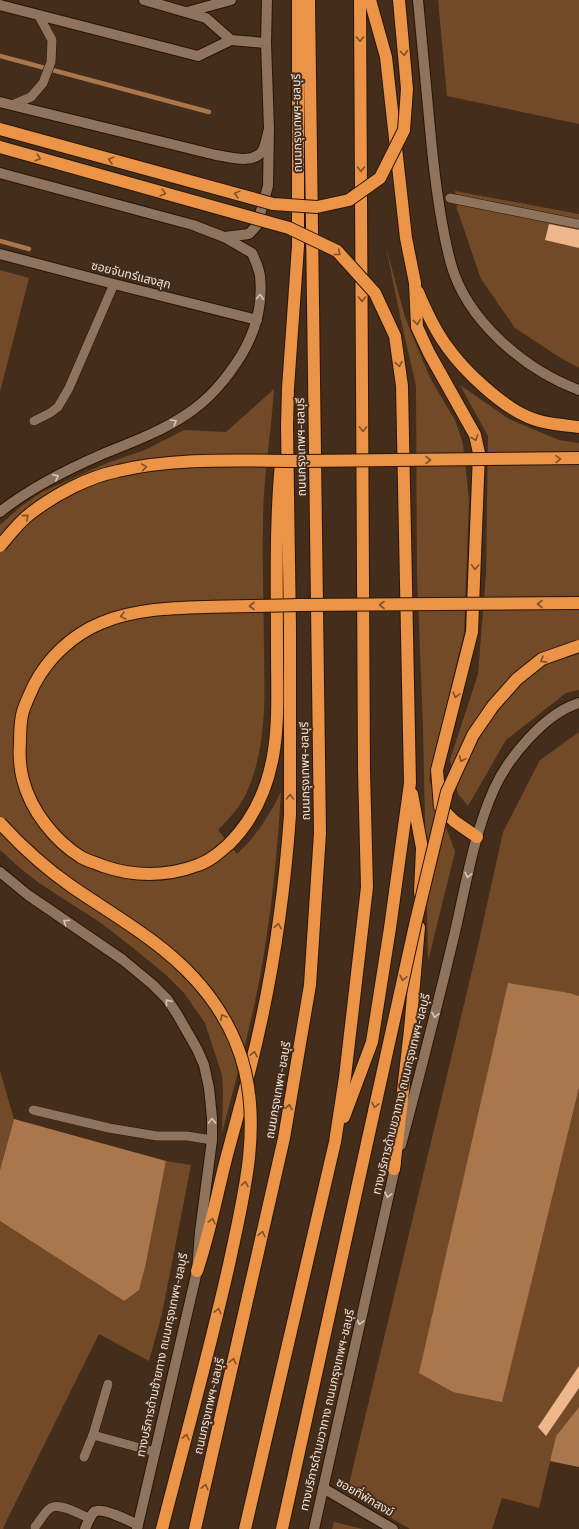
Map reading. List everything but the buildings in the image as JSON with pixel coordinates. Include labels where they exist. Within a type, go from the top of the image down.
[{"type":"highway","points":[[197,1271],[206,1244],[250,1069],[267,988],[287,863],[290,815],[288,381],[298,246],[298,0]]},
{"type":"highway","name":"ถนนกรุงเทพฯ-ชลบุรี","points":[[196,1527],[284,1138],[310,985],[320,833],[309,0]]},
{"type":"highway","points":[[245,1529],[335,1142],[347,1062],[367,887],[364,771],[360,0]]},
{"type":"highway","points":[[370,0],[386,57],[406,238],[415,283],[417,327],[429,353],[475,435],[479,453],[472,632],[437,770],[440,807],[454,820],[477,837]]},
{"type":"highway","points":[[0,129],[273,204],[317,207],[349,200],[380,178],[404,130],[407,89],[399,0]]},
{"type":"highway","points":[[0,147],[289,228],[337,251],[375,293],[395,336],[402,386],[410,783],[390,928],[372,1042],[335,1142]]},
{"type":"highway","points":[[415,283],[427,313],[448,348],[480,384],[508,406],[529,417],[553,424],[579,427]]},
{"type":"highway","points":[[288,426],[281,459],[277,514],[277,684],[273,756],[262,792],[252,816],[240,833],[229,844],[200,865],[166,873],[136,874],[120,872],[83,858],[65,845],[36,809],[23,781],[20,756],[20,732],[22,713],[41,673],[53,657],[78,636],[97,625],[114,618],[139,612],[165,609],[233,606],[579,603]]},
{"type":"highway","points":[[0,546],[18,525],[31,513],[73,487],[117,471],[156,465],[178,462],[237,461],[579,458]]},
{"type":"highway","points":[[282,1529],[415,926],[447,792],[473,735],[493,706],[517,679],[542,659],[579,646]]},
{"type":"highway","points":[[394,1169],[402,1104],[418,930],[422,848],[410,783]]},
{"type":"highway","points":[[0,823],[33,856],[52,872],[132,926],[180,963],[217,1007],[238,1047],[246,1072],[251,1135],[248,1170],[222,1295],[162,1529]]},
{"type":"main road","points":[[144,0],[206,18],[231,40]]},
{"type":"main road","points":[[187,12],[231,0]]},
{"type":"main road","points":[[224,237],[249,234],[256,225],[268,186],[269,129],[266,43],[267,0]]},
{"type":"main road","points":[[418,0],[437,196],[452,265],[458,282],[490,331],[509,349],[541,372],[579,390]]},
{"type":"main road","points":[[0,5],[198,56],[231,40],[266,43]]},
{"type":"main road","points":[[0,102],[216,155],[242,159],[255,158],[262,152],[269,129]]},
{"type":"main road","points":[[0,173],[193,225],[224,237],[252,253],[260,274],[261,296],[257,320],[249,342],[233,369],[222,383],[203,402],[188,414],[161,430],[103,454],[44,483],[18,498],[0,512]]},
{"type":"main road","name":"ซอยจันทร์แสงสุก","points":[[0,254],[257,320]]},
{"type":"main road","name":"ทางบริการด้านขวาทาง ถนนกรุงเทพฯ-ชลบุรี","points":[[314,1529],[394,1169],[424,1063],[477,837],[494,789],[503,772],[526,741],[546,723],[570,706],[579,704]]},
{"type":"main road","name":"ทางบริการด้านซ้ายทาง ถนนกรุงเทพฯ-ชลบุรี","points":[[0,872],[28,896],[122,960],[152,984],[167,999],[197,1049],[204,1065],[209,1088],[212,1118],[212,1140],[201,1224],[197,1271],[138,1527]]},
{"type":"main road","name":"ซอยที่พักสงฆ์","points":[[323,1488],[393,1529]]},
{"type":"main road","points":[[85,1529],[94,1512],[98,1510],[106,1511],[138,1527]]},
{"type":"lane","points":[[12,105],[31,97],[43,83],[51,62],[52,40],[39,16]]},
{"type":"lane","points":[[450,198],[579,224]]},
{"type":"lane","points":[[34,421],[58,407],[69,388],[114,284]]},
{"type":"lane","points":[[32,1110],[109,1128],[157,1136],[187,1136],[212,1140]]},
{"type":"lane","points":[[84,1457],[93,1435],[108,1384]]},
{"type":"lane","points":[[93,1435],[155,1452]]},
{"type":"lane","points":[[35,1527],[48,1510],[53,1506],[59,1505],[90,1519]]},
{"type":"shaded area","points":[[438,0],[579,0],[579,124],[447,96]]},
{"type":"shaded area","points":[[455,191],[579,214],[579,368],[515,328],[481,279],[457,209]]},
{"type":"shaded area","points":[[386,247],[405,317],[430,378],[455,420],[463,444],[469,500],[464,633],[429,779],[455,852],[428,961],[423,727],[417,575],[416,386]]},
{"type":"shaded area","points":[[0,270],[29,278],[0,392]]},
{"type":"shaded area","points":[[460,385],[509,419],[559,440],[579,443],[579,690],[566,693],[506,740],[468,806],[458,794],[450,760],[478,674],[486,574],[488,436]]},
{"type":"shaded area","points":[[274,389],[263,508],[264,707],[261,742],[258,759],[247,792],[241,803],[218,830],[237,854],[262,825],[281,792],[270,911],[259,982],[222,1133],[222,1075],[205,1023],[184,993],[165,974],[132,947],[101,923],[39,883],[0,850],[0,525],[20,507],[42,492],[107,463],[145,450],[184,430],[226,432]]},
{"type":"shaded area","points":[[579,732],[579,996],[570,993],[508,984],[502,1401],[579,1088],[579,1407],[556,1436],[539,1508],[502,1498],[492,1529],[410,1529],[349,1494],[350,1480],[477,950],[503,832],[540,760]]},
{"type":"shaded area","points":[[508,983],[570,993],[579,996],[579,1088],[502,1402],[453,1392],[419,1373]]},
{"type":"shaded area","points":[[0,1071],[14,1119],[0,1170]]},
{"type":"shaded area","points":[[14,1119],[166,1161],[146,1263],[139,1290],[124,1301],[0,1221],[0,1170]]},
{"type":"shaded area","points":[[166,1161],[191,1165],[162,1314],[149,1361],[99,1334],[3,1528],[4,1529],[0,1529],[0,1221],[124,1301],[146,1263]]},
{"type":"shaded area","points":[[579,1407],[579,1467],[550,1461],[556,1436]]},
{"type":"shaded area","points":[[334,1522],[363,1529],[332,1529]]},
{"type":"waterway","points":[[0,56],[209,112]]},
{"type":"waterway","points":[[0,241],[29,249]]}]
